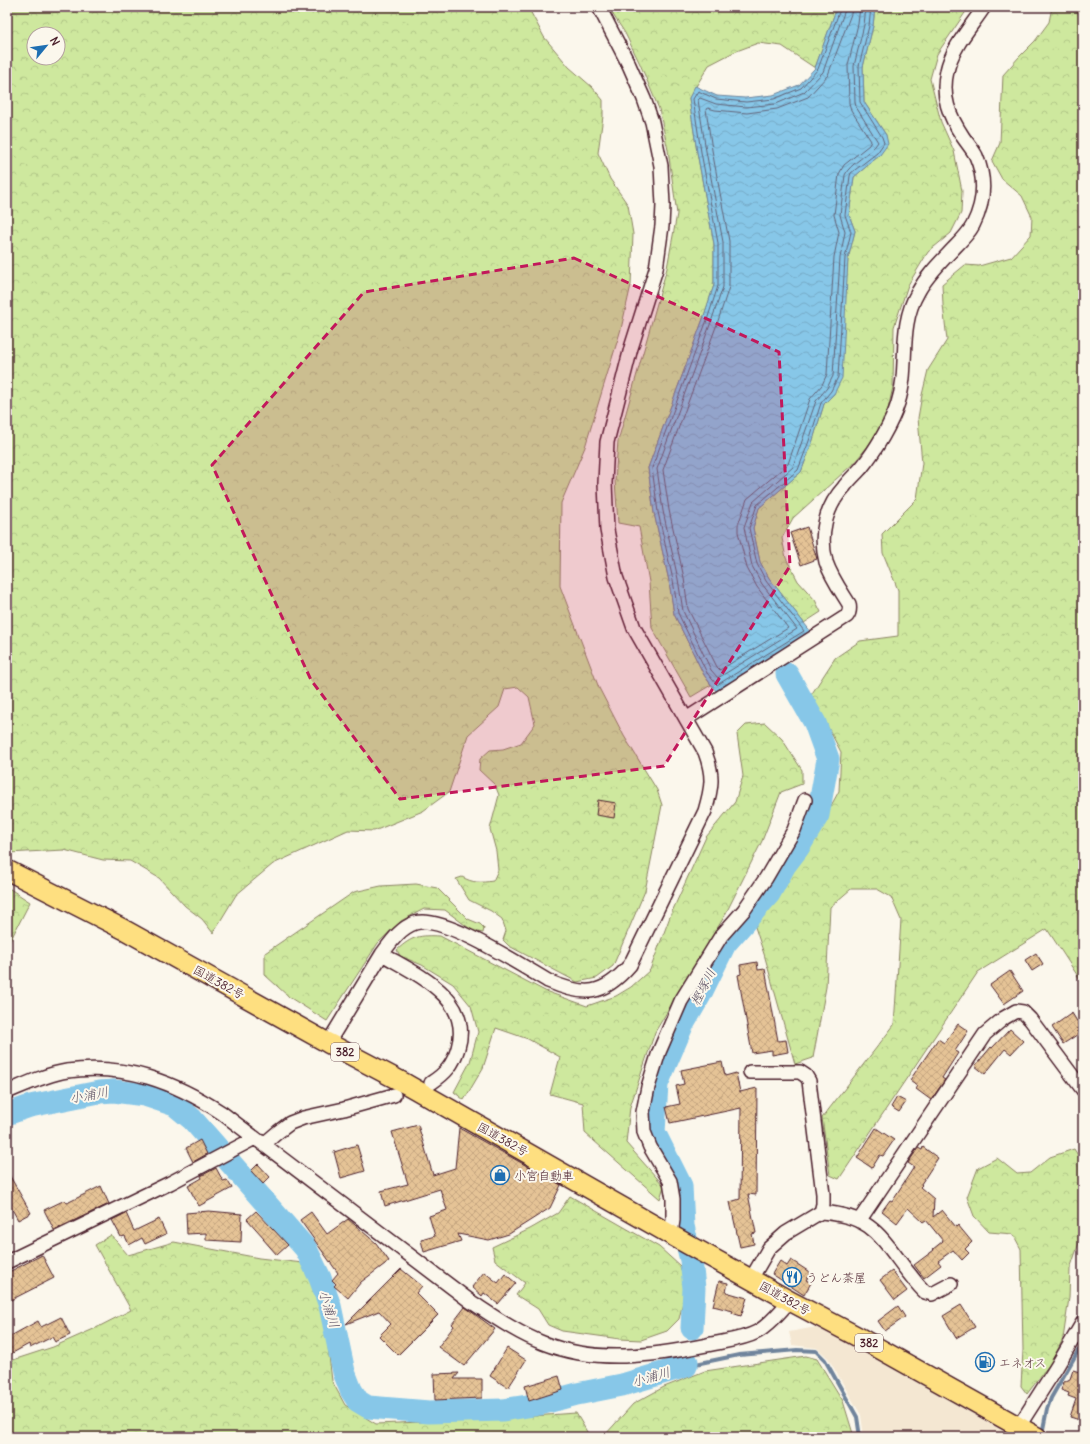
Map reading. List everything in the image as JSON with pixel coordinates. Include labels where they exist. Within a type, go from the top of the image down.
[{"type":"highway","name":"国道382号","points":[[7,870],[123,929],[328,1043],[406,1084],[750,1279],[862,1339],[1037,1437]]},
{"type":"street","points":[[328,1043],[382,954],[404,928],[415,923],[424,922],[458,931],[548,981],[564,988],[581,992],[594,991],[610,984],[630,965],[705,811],[709,799],[712,784],[711,768],[705,752],[634,628],[616,577],[607,530],[605,483],[607,442],[631,348],[656,269],[661,238],[663,205],[661,166],[652,122],[629,65],[599,7]]},
{"type":"street","points":[[686,719],[847,616],[849,613],[850,609],[848,604],[827,564],[823,547],[823,533],[827,515],[831,505],[842,488],[861,468],[879,443],[898,406],[903,382],[906,324],[909,311],[917,293],[927,277],[973,226],[980,207],[983,189],[981,173],[975,156],[953,122],[947,107],[945,88],[950,59],[984,7]]},
{"type":"street","points":[[676,1237],[670,1181],[650,1147],[644,1132],[643,1112],[648,1087],[658,1052],[680,1001],[721,936],[744,910],[766,878],[794,830],[805,800]]},
{"type":"street","points":[[382,954],[436,986],[446,995],[458,1015],[461,1028],[460,1042],[456,1056],[449,1069],[439,1078],[430,1083]]},
{"type":"street","points":[[860,1221],[985,1034],[1004,1018],[1016,1011],[1023,1012],[1030,1019],[1083,1090]]},
{"type":"street","points":[[7,1092],[37,1080],[66,1072],[104,1070],[143,1075],[182,1089],[222,1113],[470,1301],[519,1331],[542,1343],[560,1348],[592,1356],[614,1356],[670,1351],[732,1340],[752,1334],[764,1327],[790,1301]]},
{"type":"street","points":[[750,1072],[800,1072],[809,1080],[822,1178],[823,1204],[821,1212]]},
{"type":"street","points":[[7,1262],[120,1208],[232,1150],[260,1141],[278,1132],[290,1123],[303,1118],[344,1109],[394,1095]]},
{"type":"street","points":[[750,1279],[769,1248],[786,1233],[821,1212],[837,1213],[860,1221],[869,1226],[879,1234],[924,1292],[932,1294],[952,1284]]},
{"type":"street","points":[[1019,1426],[1083,1322]]},
{"type":"highlighted area","points":[[574,258],[779,352],[790,566],[664,766],[400,799],[311,680],[212,465],[364,292]]},
{"type":"shaded area","points":[[827,1325],[1025,1437],[864,1437],[861,1415],[828,1358],[817,1348],[792,1345],[789,1332]]},
{"type":"green space","points":[[7,7],[528,7],[544,37],[569,67],[592,87],[603,100],[603,116],[598,153],[610,179],[628,205],[633,234],[631,285],[621,329],[585,447],[561,503],[560,586],[599,688],[624,736],[657,790],[662,805],[645,891],[613,966],[597,978],[577,982],[509,946],[503,940],[506,931],[502,919],[491,911],[469,900],[456,879],[462,877],[477,882],[493,881],[498,870],[496,851],[490,829],[499,795],[495,785],[479,770],[480,759],[490,750],[503,749],[521,743],[535,724],[529,697],[518,687],[505,689],[499,707],[468,735],[449,792],[423,811],[374,831],[348,830],[273,864],[236,895],[213,933],[202,919],[185,906],[159,878],[130,861],[103,860],[64,850],[8,853],[7,856]]},
{"type":"green space","points":[[608,7],[837,7],[815,68],[782,46],[758,43],[734,52],[709,65],[689,98],[697,152],[714,244],[714,285],[648,468],[654,513],[669,581],[674,614],[704,675],[711,685],[691,697],[652,628],[649,582],[639,527],[618,523],[615,481],[618,441],[667,268],[677,214],[668,150],[659,109],[625,33]]},
{"type":"green space","points":[[875,7],[969,7],[937,54],[930,79],[941,122],[954,151],[962,191],[961,213],[951,233],[928,252],[908,285],[894,327],[893,387],[886,418],[868,446],[854,463],[793,518],[782,538],[786,558],[798,581],[815,600],[821,612],[804,623],[769,578],[760,562],[753,528],[759,508],[801,472],[824,404],[834,394],[848,259],[855,231],[849,215],[854,177],[880,155],[886,135],[864,102],[863,67],[873,26]]},
{"type":"green space","points":[[1052,7],[1083,7],[1083,984],[1047,929],[978,972],[839,1179],[830,1175],[822,1118],[894,1025],[901,920],[891,897],[877,889],[851,889],[830,907],[826,987],[813,1058],[795,1064],[755,927],[802,859],[839,791],[841,752],[811,695],[835,658],[860,641],[898,636],[898,590],[883,553],[882,534],[917,499],[922,463],[918,418],[922,395],[928,370],[947,340],[942,284],[965,265],[979,266],[1011,257],[1031,235],[1032,217],[1022,196],[1002,179],[992,161],[1000,143],[1003,75],[1035,41],[1049,22]]},
{"type":"green space","points":[[765,723],[782,739],[802,770],[802,784],[781,792],[762,841],[724,917],[655,1032],[630,1107],[626,1143],[664,1186],[660,1199],[585,1133],[583,1103],[550,1094],[560,1057],[528,1039],[496,1028],[483,1068],[464,1100],[454,1092],[470,1062],[478,1032],[471,1006],[453,984],[422,965],[400,956],[397,950],[407,942],[417,937],[440,936],[545,991],[587,1006],[616,996],[631,987],[650,970],[671,914],[706,837],[735,802],[743,776],[737,734],[746,725]]},
{"type":"green space","points":[[416,884],[437,888],[468,919],[480,924],[484,928],[483,933],[473,931],[445,910],[424,909],[401,921],[378,943],[327,1021],[289,997],[265,975],[265,953],[354,892],[381,886]]},
{"type":"green space","points":[[7,887],[30,902],[7,947]]},
{"type":"green space","points":[[1074,1149],[1083,1163],[1083,1208],[1081,1237],[1070,1269],[1069,1298],[1063,1339],[1052,1361],[1027,1394],[1021,1386],[1023,1350],[1021,1249],[1013,1234],[989,1232],[974,1216],[967,1197],[978,1168],[997,1158],[1017,1174],[1030,1173],[1050,1157]]},
{"type":"green space","points":[[570,1196],[659,1247],[680,1266],[686,1289],[679,1319],[667,1331],[641,1340],[620,1339],[562,1331],[548,1325],[538,1309],[516,1295],[525,1283],[495,1260],[492,1247],[530,1229],[558,1213]]},
{"type":"green space","points":[[111,1235],[128,1255],[174,1242],[259,1258],[303,1263],[312,1279],[325,1321],[332,1381],[345,1405],[376,1424],[489,1419],[576,1413],[590,1437],[7,1437],[7,1362],[53,1347],[96,1328],[131,1310],[95,1245]]},
{"type":"green space","points":[[806,1356],[817,1359],[843,1401],[854,1437],[596,1437],[605,1435],[633,1404],[664,1387],[705,1371]]},
{"type":"water","points":[[837,7],[875,7],[873,26],[863,67],[864,102],[886,135],[888,144],[880,155],[854,177],[849,215],[855,231],[848,259],[842,378],[834,394],[824,404],[801,472],[759,508],[753,528],[760,562],[769,578],[811,632],[716,691],[704,675],[674,614],[669,581],[654,513],[648,468],[714,285],[714,244],[697,152],[689,98],[695,86],[717,96],[745,98],[773,95],[799,85],[815,68]]},
{"type":"building","points":[[807,527],[817,559],[801,565],[790,533]]},
{"type":"building","points":[[598,800],[616,803],[614,818],[596,815]]},
{"type":"building","points":[[1036,953],[1043,964],[1032,971],[1025,960]]},
{"type":"building","points":[[757,962],[758,970],[765,969],[778,1041],[786,1040],[788,1052],[772,1055],[772,1050],[752,1053],[738,975],[741,974],[740,965]]},
{"type":"building","points":[[1010,971],[1023,991],[1004,1004],[990,985]]},
{"type":"building","points":[[1072,1013],[1083,1031],[1063,1044],[1052,1027]]},
{"type":"building","points":[[958,1024],[968,1031],[955,1051],[958,1053],[942,1078],[945,1080],[931,1100],[916,1089],[918,1086],[910,1080],[938,1039],[944,1043]]},
{"type":"building","points":[[1010,1029],[1023,1041],[1011,1054],[1005,1049],[985,1074],[975,1066],[991,1047],[992,1048]]},
{"type":"building","points":[[722,1062],[725,1076],[736,1073],[740,1092],[757,1088],[756,1195],[748,1194],[756,1233],[752,1234],[754,1244],[740,1247],[730,1202],[740,1199],[741,1108],[670,1123],[666,1107],[680,1104],[676,1086],[684,1084],[681,1070]]},
{"type":"building","points":[[897,1097],[906,1102],[899,1112],[891,1107]]},
{"type":"building","name":"小宮自動車","points":[[418,1125],[433,1175],[455,1168],[459,1128],[561,1185],[550,1208],[509,1234],[489,1240],[458,1234],[461,1241],[424,1252],[421,1240],[435,1236],[429,1216],[447,1210],[440,1189],[385,1206],[381,1191],[408,1184],[392,1132]]},
{"type":"building","points":[[876,1128],[894,1140],[883,1156],[880,1155],[872,1168],[857,1158]]},
{"type":"building","points":[[200,1140],[207,1154],[193,1162],[186,1148]]},
{"type":"building","points":[[357,1145],[365,1171],[341,1178],[334,1152]]},
{"type":"building","points":[[923,1147],[938,1158],[920,1187],[934,1199],[933,1217],[942,1210],[956,1227],[958,1225],[972,1242],[965,1249],[969,1253],[962,1260],[953,1250],[938,1261],[941,1265],[924,1278],[914,1265],[943,1241],[926,1220],[923,1222],[908,1208],[897,1223],[882,1211],[890,1200],[892,1201],[914,1167],[908,1163],[918,1148],[922,1150]]},
{"type":"building","points":[[258,1164],[270,1177],[263,1184],[251,1171]]},
{"type":"building","points":[[216,1168],[223,1181],[227,1180],[232,1188],[199,1206],[188,1186],[202,1178],[201,1176]]},
{"type":"building","points":[[7,1171],[31,1213],[18,1220],[7,1200]]},
{"type":"building","points":[[101,1186],[109,1204],[54,1230],[44,1210],[65,1200],[67,1203]]},
{"type":"building","points":[[209,1211],[242,1214],[241,1242],[206,1240],[206,1233],[187,1234],[186,1213]]},
{"type":"building","points":[[256,1211],[288,1245],[277,1255],[247,1219]]},
{"type":"building","points":[[311,1212],[327,1234],[348,1219],[376,1243],[389,1261],[361,1282],[348,1298],[334,1286],[336,1284],[332,1280],[338,1273],[300,1220]]},
{"type":"building","points":[[126,1213],[134,1231],[159,1219],[166,1234],[145,1244],[142,1238],[129,1245],[125,1236],[121,1237],[112,1220]]},
{"type":"building","points":[[42,1255],[54,1278],[7,1302],[7,1273]]},
{"type":"building","name":"うどん茶屋","points":[[791,1260],[811,1273],[806,1280],[811,1283],[804,1295],[772,1274],[780,1261],[787,1266]]},
{"type":"building","points":[[401,1269],[422,1286],[416,1293],[438,1315],[398,1355],[379,1336],[391,1324],[379,1311],[346,1324]]},
{"type":"building","points":[[892,1271],[907,1291],[895,1300],[880,1280]]},
{"type":"building","points":[[484,1272],[498,1283],[505,1274],[516,1283],[498,1304],[484,1293],[482,1296],[472,1287]]},
{"type":"building","points":[[719,1281],[728,1283],[726,1292],[747,1298],[741,1316],[732,1313],[733,1311],[713,1306]]},
{"type":"building","points":[[961,1305],[975,1327],[956,1338],[943,1316]]},
{"type":"building","points":[[898,1306],[905,1317],[885,1331],[878,1321]]},
{"type":"building","points":[[465,1307],[495,1329],[464,1366],[438,1347],[454,1326],[452,1324]]},
{"type":"building","points":[[61,1317],[70,1335],[55,1342],[52,1337],[30,1348],[29,1344],[7,1356],[7,1338],[38,1321],[41,1327]]},
{"type":"building","points":[[507,1348],[526,1360],[508,1388],[490,1376]]},
{"type":"building","points":[[1073,1370],[1083,1373],[1083,1421],[1070,1417],[1076,1399],[1068,1396],[1069,1393],[1061,1390],[1064,1382],[1070,1379]]},
{"type":"building","points":[[459,1373],[454,1379],[482,1379],[482,1398],[435,1400],[434,1374]]},
{"type":"building","points":[[559,1376],[563,1390],[529,1401],[525,1386]]},
{"type":"waterway","name":"樫塚川","points":[[692,1328],[694,1288],[691,1260],[683,1226],[681,1186],[654,1132],[657,1084],[682,1026],[700,995],[725,944],[769,894],[785,865],[798,848],[818,815],[828,759],[815,723],[787,674]]},
{"type":"waterway","name":"小浦川","points":[[7,1114],[30,1106],[99,1092],[114,1091],[145,1095],[175,1105],[192,1119],[306,1249],[320,1278],[330,1306],[344,1372],[351,1390],[358,1401],[368,1407],[429,1412],[503,1410],[540,1404],[577,1394],[622,1385],[686,1366],[687,1362]]},
{"type":"waterway","points":[[1043,1429],[1051,1398],[1078,1351],[1083,1348]]},
{"type":"waterway","points":[[686,1366],[739,1355],[797,1350],[816,1351],[825,1360],[857,1417],[860,1437]]},
{"type":"place","name":"小宮自動車","points":[[500,1175]]},
{"type":"place","name":"うどん茶屋","points":[[792,1277]]},
{"type":"place","name":"エネオス","points":[[985,1362]]}]
